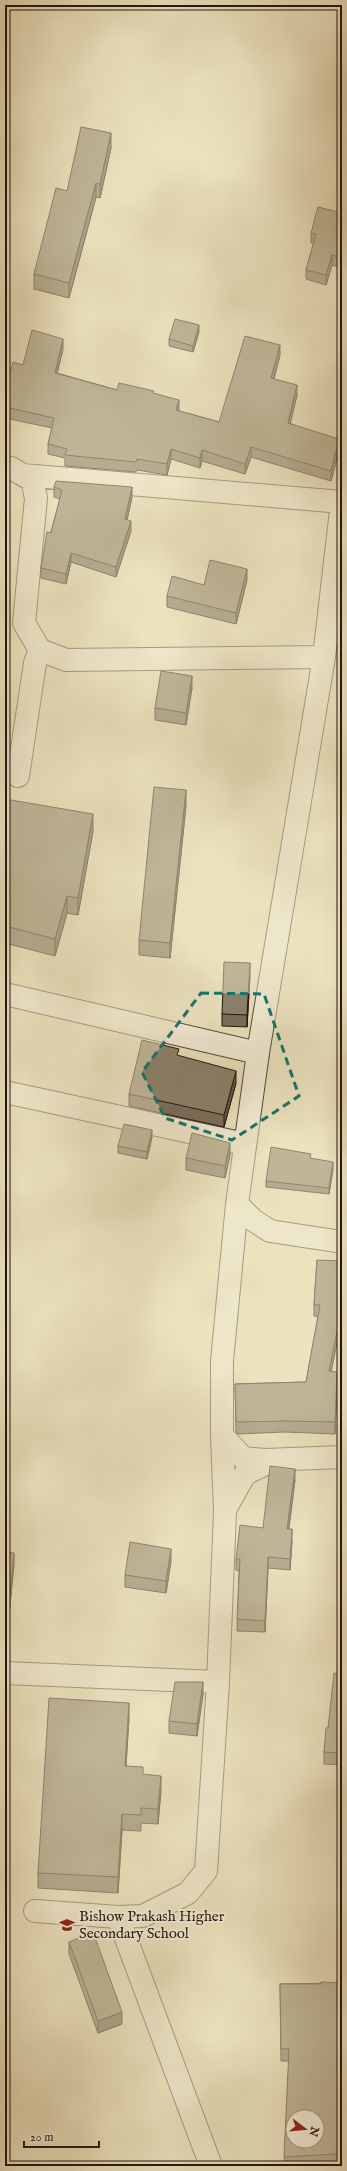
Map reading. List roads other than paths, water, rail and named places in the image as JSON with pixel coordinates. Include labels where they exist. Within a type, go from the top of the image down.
[{"type":"street","points":[[14,471],[342,502],[324,657],[258,1052],[237,1204],[222,1361],[222,1434],[225,1511],[218,1682],[206,1870],[188,1893],[143,1916],[118,1917],[35,1911]]},
{"type":"street","points":[[14,471],[32,480],[36,498],[24,623],[40,650],[66,660],[324,657]]},
{"type":"street","points":[[18,776],[35,663],[40,650]]},
{"type":"street","points":[[5,994],[258,1052]]},
{"type":"street","points":[[5,1092],[245,1144]]},
{"type":"street","points":[[237,1204],[253,1220],[270,1231],[342,1242]]},
{"type":"street","points":[[222,1434],[243,1458],[275,1460],[342,1457]]},
{"type":"street","points":[[225,1511],[245,1474],[275,1460]]},
{"type":"street","points":[[5,1673],[218,1682]]},
{"type":"street","points":[[118,1917],[211,2166]]},
{"type":"place","name":"Bishow Prakash Higher Secondary School","points":[[67,1925]]}]
